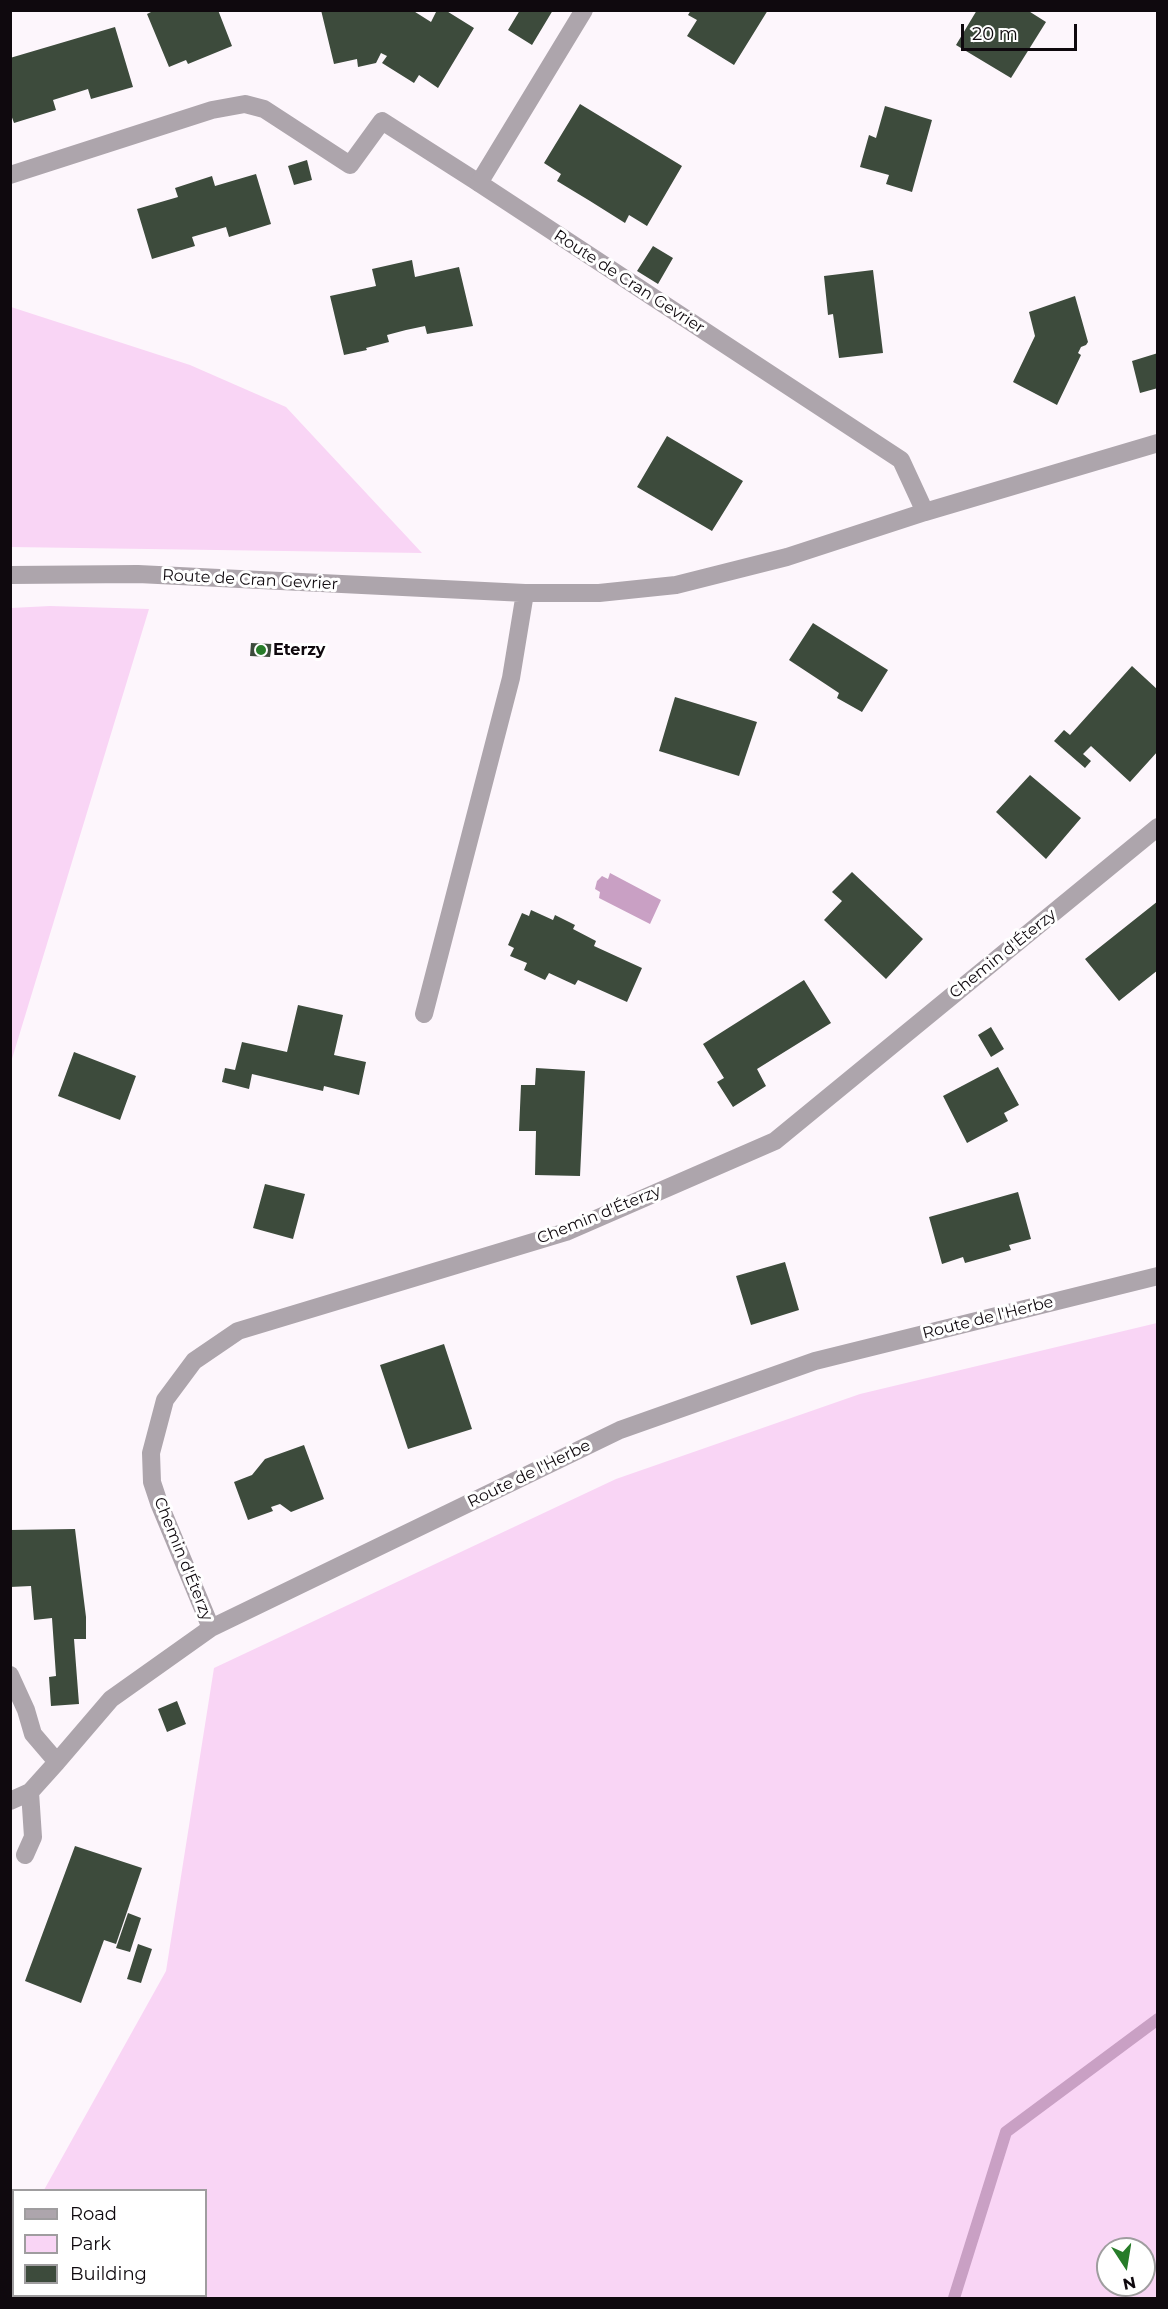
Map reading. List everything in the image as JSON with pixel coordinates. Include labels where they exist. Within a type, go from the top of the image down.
[{"type":"street","points":[[479,183],[584,10]]},
{"type":"street","name":"Route de Cran Gevrier","points":[[10,175],[212,110],[245,104],[264,109],[350,165],[382,121],[901,460],[925,512]]},
{"type":"street","name":"Route de Cran Gevrier","points":[[10,575],[138,574],[525,593],[599,593],[676,585],[787,557],[925,512],[1158,443]]},
{"type":"street","points":[[424,1014],[511,678],[525,593]]},
{"type":"street","name":"Chemin d'Éterzy","points":[[211,1628],[152,1482],[151,1453],[165,1400],[194,1362],[238,1331],[566,1232],[775,1142],[1158,827]]},
{"type":"street","name":"Route de l'Herbe","points":[[30,1792],[111,1699],[211,1628],[620,1430],[815,1361],[1158,1276]]},
{"type":"street","points":[[10,1675],[26,1710],[33,1734],[57,1762]]},
{"type":"street","points":[[10,1802],[30,1792],[33,1837],[25,1855]]},
{"type":"green space","points":[[11,307],[190,365],[286,407],[422,553],[11,547]]},
{"type":"green space","points":[[50,606],[149,609],[11,1062],[11,608]]},
{"type":"green space","points":[[1157,1323],[1157,2298],[11,2298],[12,2250],[12,2297],[207,2297],[207,2189],[45,2189],[166,1971],[214,1668],[616,1479],[860,1394]]},
{"type":"shaded area","points":[[610,873],[661,900],[650,924],[599,898],[600,892],[595,889],[597,881],[602,876],[608,879]]},
{"type":"building","points":[[155,10],[218,10],[232,46],[188,64],[186,60],[169,67],[147,14]]},
{"type":"building","points":[[321,10],[412,10],[431,22],[437,10],[445,10],[474,28],[438,88],[419,75],[414,83],[382,63],[387,56],[381,53],[376,63],[358,67],[357,59],[334,64]]},
{"type":"building","points":[[520,10],[553,10],[532,45],[508,30]]},
{"type":"building","points":[[691,10],[768,10],[734,65],[687,36],[697,20],[688,15]]},
{"type":"building","points":[[977,10],[1027,10],[1046,22],[1011,78],[956,45]]},
{"type":"building","points":[[115,27],[133,87],[91,99],[88,89],[53,100],[56,110],[14,123],[10,112],[10,58]]},
{"type":"building","points":[[580,104],[682,166],[647,226],[629,215],[625,223],[557,181],[561,174],[544,163]]},
{"type":"building","points":[[885,106],[932,120],[912,192],[886,184],[889,175],[860,167],[869,135],[876,138]]},
{"type":"building","points":[[307,160],[312,180],[294,185],[288,166]]},
{"type":"building","points":[[256,174],[271,224],[229,237],[226,227],[192,237],[195,246],[152,259],[137,209],[178,197],[175,188],[212,176],[215,186]]},
{"type":"building","points":[[653,246],[673,258],[658,284],[637,271]]},
{"type":"building","points":[[412,260],[415,277],[459,267],[473,326],[427,334],[425,326],[406,330],[387,335],[389,342],[344,355],[330,296],[376,286],[372,269]]},
{"type":"building","points":[[873,270],[883,353],[839,358],[833,314],[828,315],[824,276]]},
{"type":"building","points":[[1075,296],[1088,342],[1081,347],[1078,353],[1081,355],[1057,405],[1013,382],[1035,336],[1029,312]]},
{"type":"building","points":[[1158,353],[1158,388],[1140,393],[1132,361]]},
{"type":"building","points":[[667,436],[743,481],[712,531],[637,487]]},
{"type":"building","points":[[813,623],[888,670],[862,712],[837,698],[839,693],[789,660]]},
{"type":"building","name":"Eterzy","points":[[251,643],[272,644],[270,657],[250,656]]},
{"type":"building","points":[[1132,666],[1158,690],[1158,751],[1130,782],[1091,746],[1083,754],[1091,761],[1085,768],[1054,741],[1064,730],[1070,735]]},
{"type":"building","points":[[675,697],[757,722],[739,776],[659,751]]},
{"type":"building","points":[[1030,775],[1081,818],[1046,859],[996,812]]},
{"type":"building","points":[[852,872],[923,939],[886,979],[824,920],[842,901],[832,892]]},
{"type":"building","points":[[1158,901],[1158,970],[1119,1001],[1085,959]]},
{"type":"building","points":[[531,910],[553,920],[555,915],[575,925],[573,929],[596,941],[594,946],[642,968],[627,1002],[578,980],[575,985],[549,973],[545,980],[524,970],[527,963],[510,956],[514,948],[508,945],[522,913],[529,916]]},
{"type":"building","points":[[804,980],[831,1023],[757,1069],[766,1086],[733,1107],[717,1082],[724,1078],[703,1044]]},
{"type":"building","points":[[298,1005],[343,1015],[334,1055],[366,1062],[359,1095],[324,1086],[323,1091],[252,1074],[249,1089],[222,1082],[225,1068],[235,1070],[242,1042],[287,1052]]},
{"type":"building","points":[[991,1027],[1004,1049],[991,1057],[978,1035]]},
{"type":"building","points":[[74,1052],[136,1076],[120,1120],[58,1096]]},
{"type":"building","points":[[998,1067],[1019,1105],[1004,1113],[1008,1121],[967,1143],[943,1096]]},
{"type":"building","points":[[536,1068],[585,1071],[580,1176],[535,1175],[536,1131],[519,1131],[521,1085],[535,1085]]},
{"type":"building","points":[[265,1184],[305,1194],[293,1239],[253,1228]]},
{"type":"building","points":[[1018,1192],[1031,1239],[1009,1245],[1011,1250],[965,1263],[963,1257],[942,1264],[929,1217]]},
{"type":"building","points":[[785,1262],[799,1310],[751,1325],[736,1276]]},
{"type":"building","points":[[444,1344],[472,1429],[408,1449],[380,1365]]},
{"type":"building","points":[[304,1445],[324,1499],[291,1512],[280,1504],[271,1507],[273,1511],[248,1520],[234,1482],[252,1475],[265,1459]]},
{"type":"building","points":[[75,1529],[86,1617],[86,1639],[74,1639],[79,1704],[51,1706],[49,1677],[56,1676],[52,1618],[34,1620],[31,1586],[10,1587],[10,1530]]},
{"type":"building","points":[[177,1701],[186,1724],[167,1732],[158,1709]]},
{"type":"building","points":[[75,1846],[142,1868],[116,1944],[104,1940],[81,2003],[25,1981]]},
{"type":"building","points":[[128,1913],[141,1918],[130,1952],[116,1948]]},
{"type":"building","points":[[138,1944],[152,1949],[141,1983],[127,1979]]},
{"type":"waterway","points":[[954,2298],[1006,2132],[1158,2019]]},
{"type":"place","name":"Eterzy","points":[[261,650]]}]
